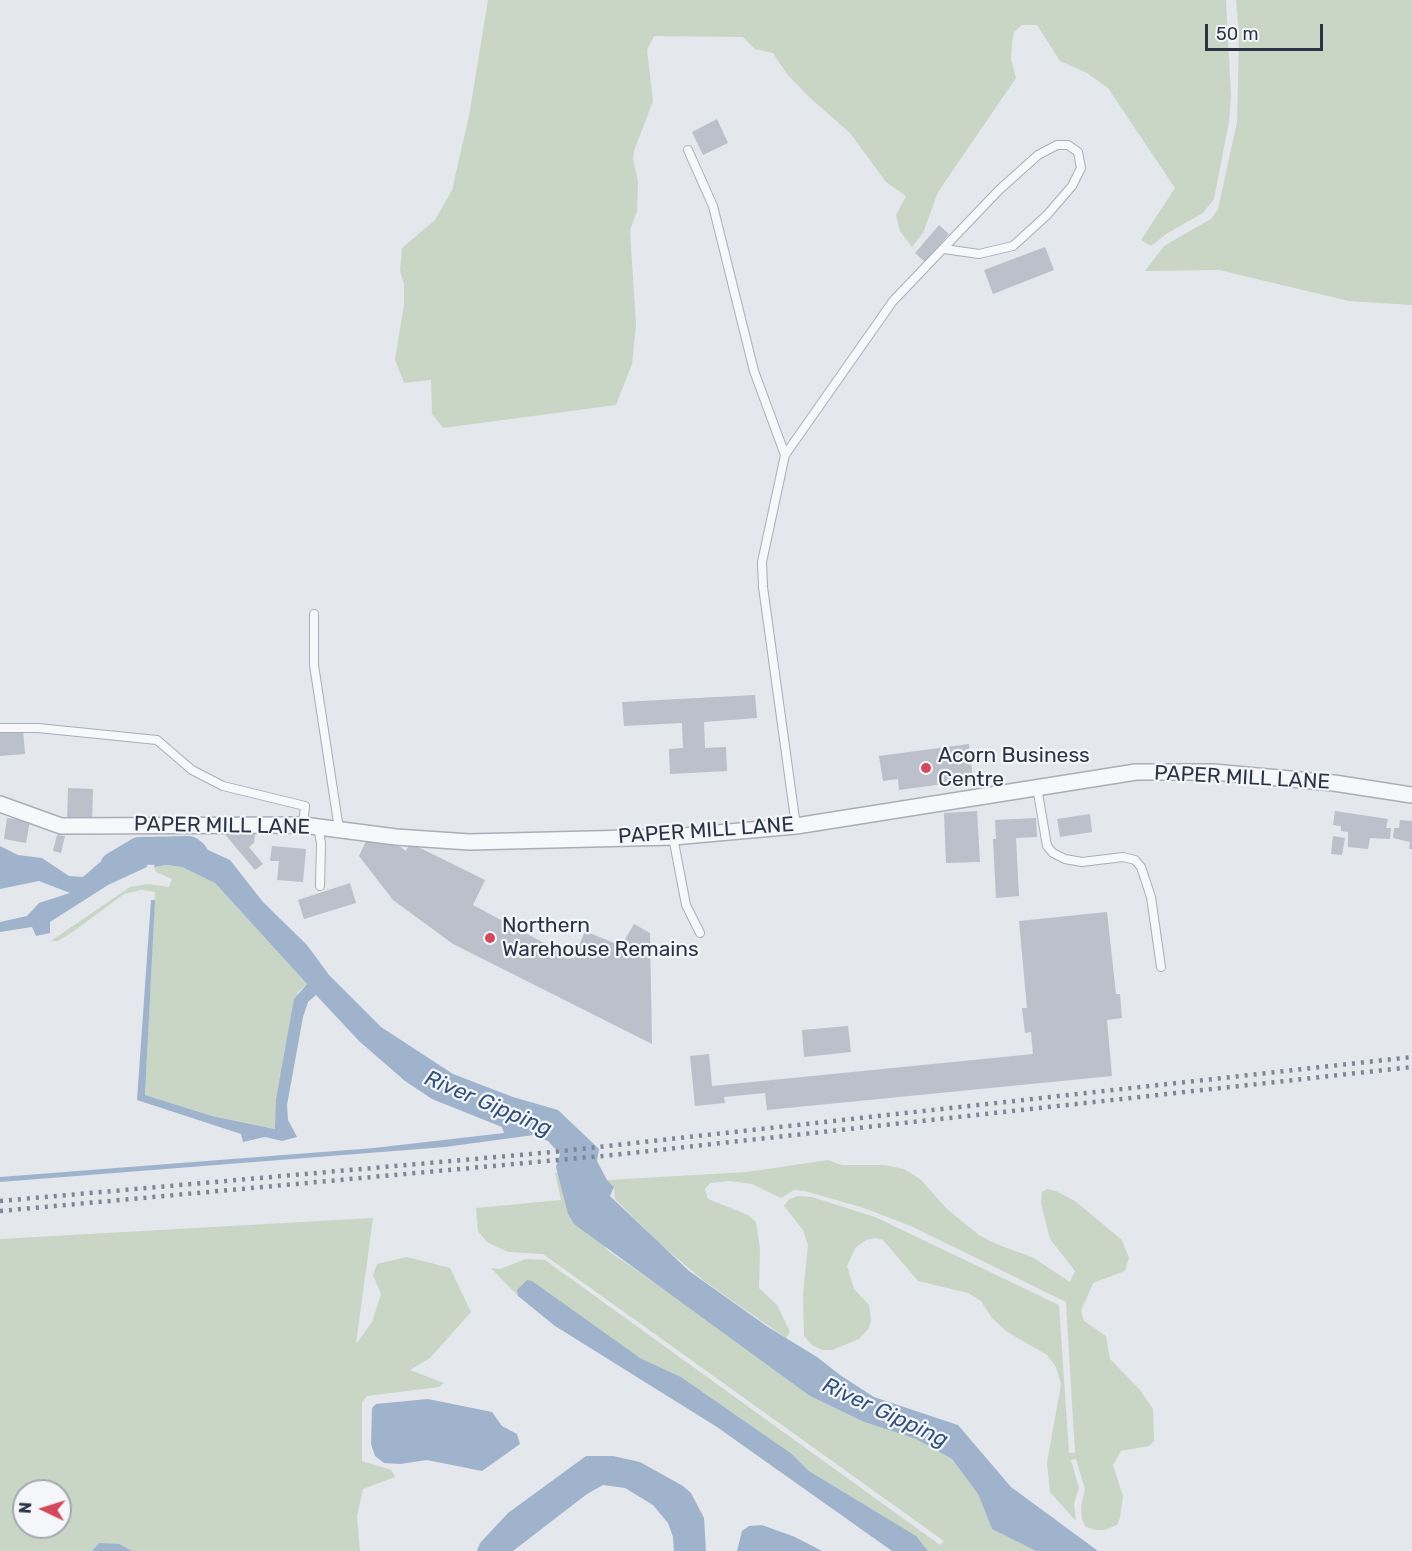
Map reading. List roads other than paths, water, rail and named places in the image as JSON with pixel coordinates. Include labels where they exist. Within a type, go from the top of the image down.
[{"type":"street","name":"PAPER MILL LANE","points":[[0,804],[61,826],[311,826],[396,837],[469,842],[672,837],[796,826],[1136,772],[1213,772],[1334,783],[1412,795]]},
{"type":"lane","points":[[796,826],[763,587],[762,562],[785,455],[893,301],[999,190],[1038,155],[1057,145],[1068,145],[1078,152],[1081,168],[1072,186],[1047,215],[1013,246],[979,254],[945,249]]},
{"type":"lane","points":[[688,150],[713,206],[754,371],[785,455]]},
{"type":"lane","points":[[314,614],[314,664],[339,829]]},
{"type":"lane","points":[[0,728],[38,728],[55,732],[157,740],[192,770],[223,786],[305,806],[311,826],[321,843],[320,886]]},
{"type":"lane","points":[[1037,787],[1047,846],[1053,853],[1065,859],[1082,862],[1123,857],[1135,860],[1142,867],[1151,897],[1161,967]]},
{"type":"lane","points":[[672,837],[686,905],[700,933]]},
{"type":"water","points":[[186,840],[230,860],[263,902],[307,945],[329,975],[381,1027],[453,1074],[513,1097],[558,1110],[599,1149],[597,1161],[607,1180],[614,1187],[610,1196],[689,1271],[768,1327],[817,1357],[874,1397],[958,1425],[1011,1487],[1098,1551],[1036,1551],[992,1529],[978,1494],[952,1459],[916,1439],[864,1422],[810,1396],[574,1224],[568,1214],[556,1167],[560,1154],[548,1141],[534,1135],[445,1147],[0,1182],[0,1177],[374,1148],[504,1133],[502,1127],[432,1099],[405,1081],[359,1041],[316,995],[308,1002],[303,1017],[287,1105],[288,1120],[297,1137],[282,1141],[265,1137],[243,1142],[241,1134],[137,1100],[151,900],[155,900],[145,1095],[212,1116],[275,1129],[276,1099],[294,999],[307,984],[215,883],[182,867],[167,865],[154,867],[158,841]]},
{"type":"water","points":[[149,841],[147,867],[108,885],[50,922],[50,933],[36,936],[32,927],[0,932],[0,922],[27,916],[39,903],[70,893],[39,881],[0,889],[0,846],[18,855],[42,858],[69,876],[83,877],[106,857],[130,845]]},
{"type":"water","points":[[527,1280],[532,1281],[640,1358],[681,1377],[792,1454],[809,1471],[916,1536],[928,1551],[892,1551],[717,1427],[555,1326],[518,1296],[517,1290]]},
{"type":"water","points":[[428,1399],[492,1412],[502,1426],[517,1434],[520,1444],[482,1471],[427,1460],[400,1464],[384,1463],[375,1456],[371,1444],[372,1408],[376,1404]]},
{"type":"water","points":[[586,1456],[613,1456],[640,1462],[683,1486],[691,1493],[704,1518],[706,1551],[674,1551],[673,1537],[668,1523],[653,1505],[625,1488],[603,1485],[587,1494],[513,1551],[477,1551],[480,1543],[508,1513]]},
{"type":"water","points":[[762,1525],[795,1537],[822,1551],[737,1551],[742,1531],[749,1526]]},
{"type":"water","points":[[99,1543],[119,1544],[132,1551],[92,1551]]},
{"type":"waterway","name":"River Gipping","points":[[114,866],[139,851],[189,850],[194,854]]},
{"type":"railway","points":[[0,1201],[553,1152],[1412,1057]]},
{"type":"railway","points":[[0,1211],[613,1155],[1412,1067]]},
{"type":"place","name":"Acorn Business Centre","points":[[926,768]]},
{"type":"place","name":"Northern Warehouse Remains","points":[[490,938]]}]
